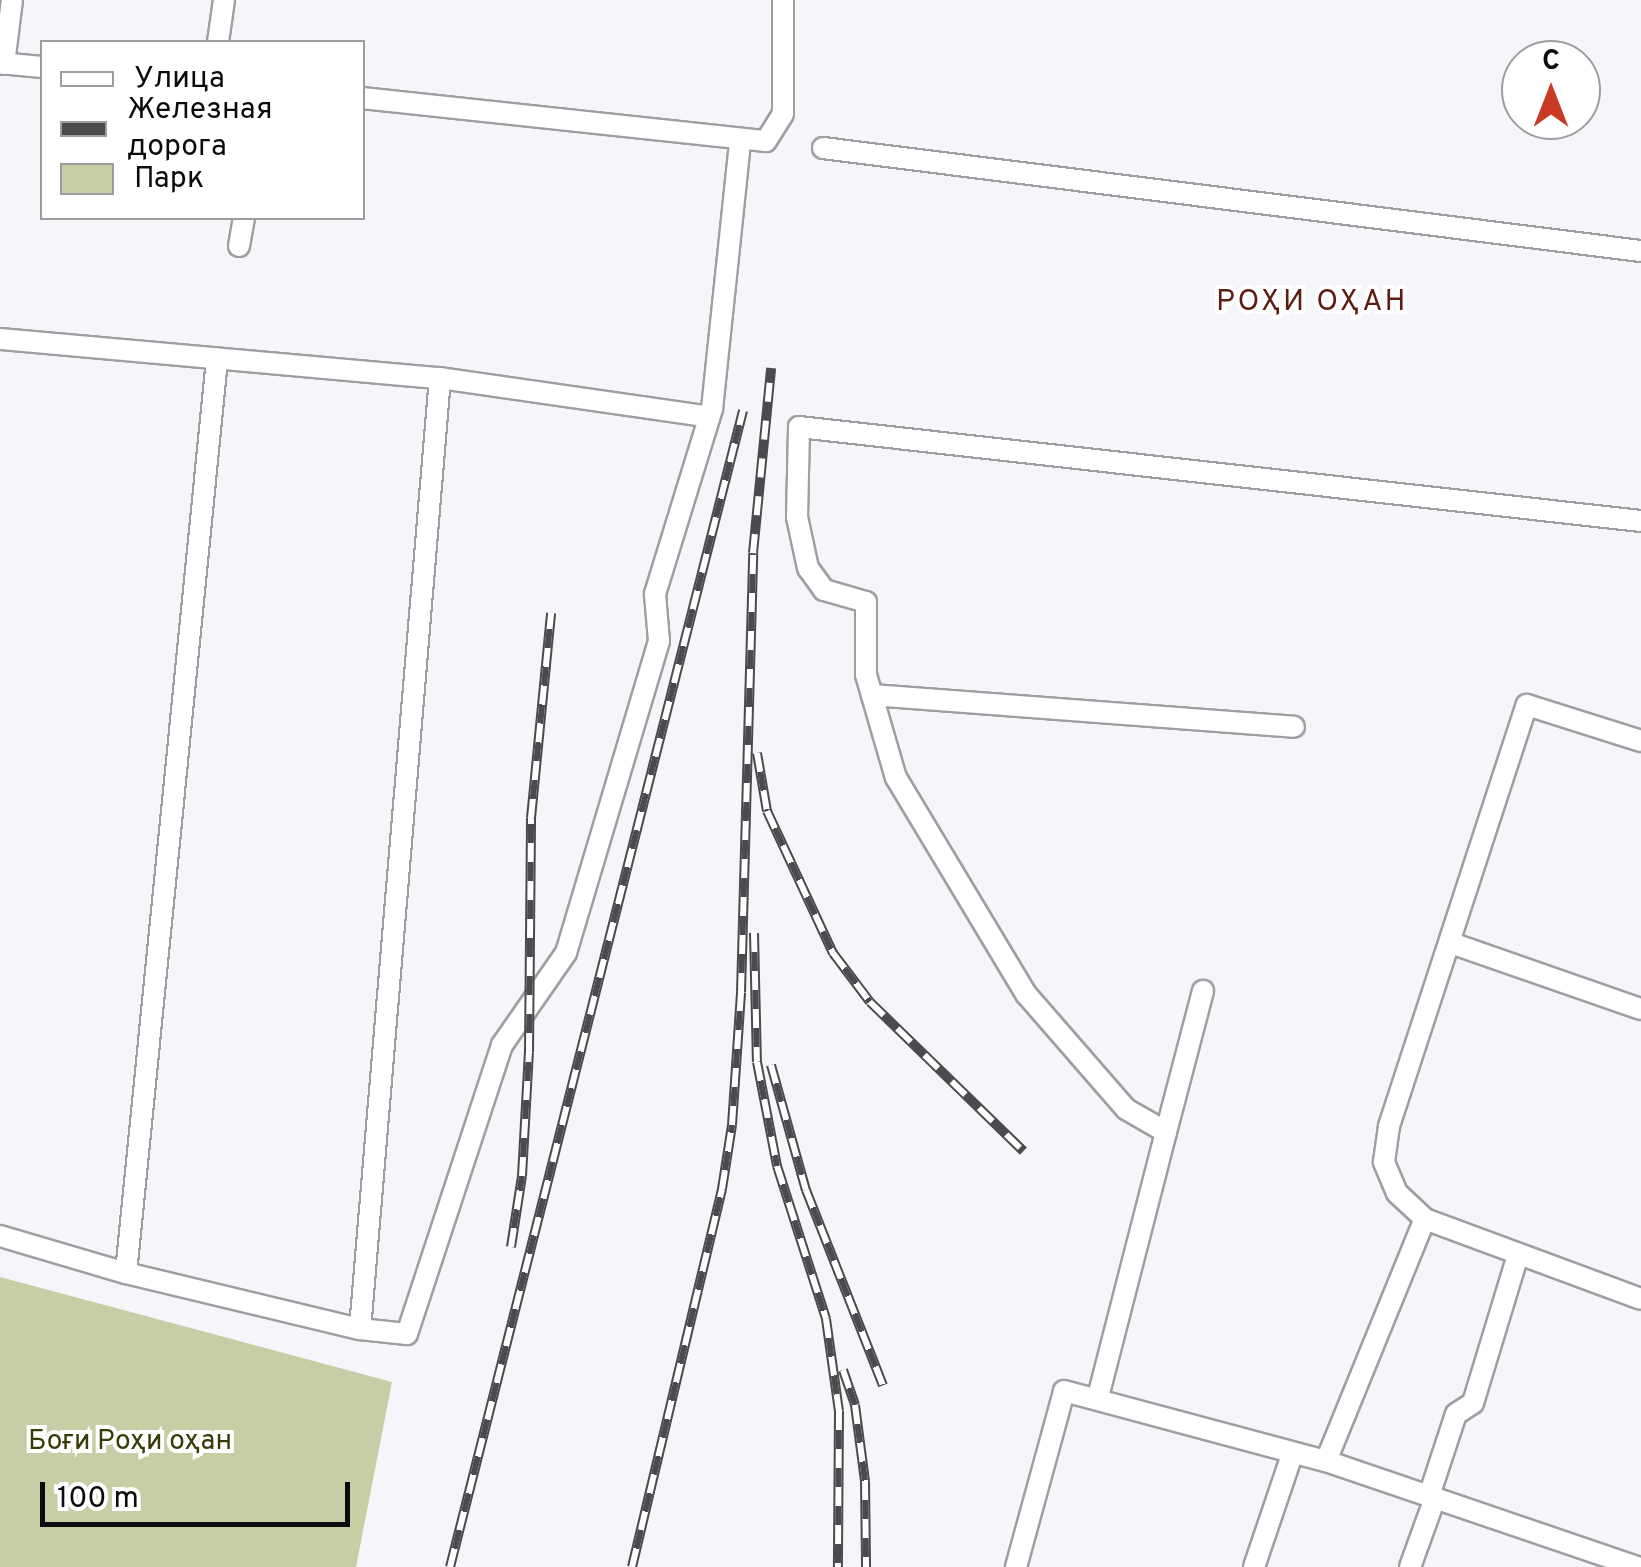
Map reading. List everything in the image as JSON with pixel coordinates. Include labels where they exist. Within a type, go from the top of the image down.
[{"type":"street","points":[[12,0],[2,64],[40,67]]},
{"type":"street","points":[[218,40],[224,0]]},
{"type":"street","points":[[365,98],[740,142],[766,141],[783,114],[783,0]]},
{"type":"street","points":[[0,1236],[126,1274],[360,1330],[407,1334],[502,1045],[566,952],[659,641],[655,594],[709,417],[740,142]]},
{"type":"street","points":[[824,148],[1641,251]]},
{"type":"street","points":[[239,246],[244,220]]},
{"type":"street","points":[[0,340],[440,378],[709,417]]},
{"type":"street","points":[[126,1274],[217,359]]},
{"type":"street","points":[[360,1330],[440,378]]},
{"type":"street","points":[[1166,1132],[1126,1109],[1026,994],[896,778],[866,675],[866,602],[824,590],[808,568],[797,517],[800,427],[1641,521]]},
{"type":"street","points":[[872,695],[1294,727]]},
{"type":"street","points":[[1641,741],[1527,704],[1389,1126],[1384,1162],[1397,1194],[1425,1219],[1641,1299]]},
{"type":"street","points":[[1450,943],[1641,1009]]},
{"type":"street","points":[[1098,1398],[1203,991]]},
{"type":"street","points":[[1326,1461],[1425,1219]]},
{"type":"street","points":[[1410,1567],[1456,1414],[1473,1402],[1518,1255]]},
{"type":"street","points":[[1016,1567],[1064,1390],[1292,1455],[1326,1461],[1638,1567]]},
{"type":"street","points":[[1254,1567],[1292,1455]]},
{"type":"green space","name":"Боғи Роҳи оҳан","points":[[0,1277],[392,1382],[356,1567],[0,1567]]},
{"type":"railway","points":[[632,1567],[722,1189],[732,1125],[741,992],[753,553],[771,368]]},
{"type":"railway","points":[[450,1567],[743,411]]},
{"type":"railway","points":[[511,1247],[522,1176],[529,1052],[531,818],[551,613]]},
{"type":"railway","points":[[757,753],[767,811],[833,953],[870,1002],[1023,1151]]},
{"type":"railway","points":[[754,933],[757,1062],[777,1166],[826,1319],[839,1411],[838,1567]]},
{"type":"railway","points":[[771,1065],[806,1190],[883,1385]]},
{"type":"railway","points":[[843,1370],[855,1405],[865,1481],[866,1567]]},
{"type":"district","name":"РОҲИ ОҲАН","points":[[1312,303]]}]
